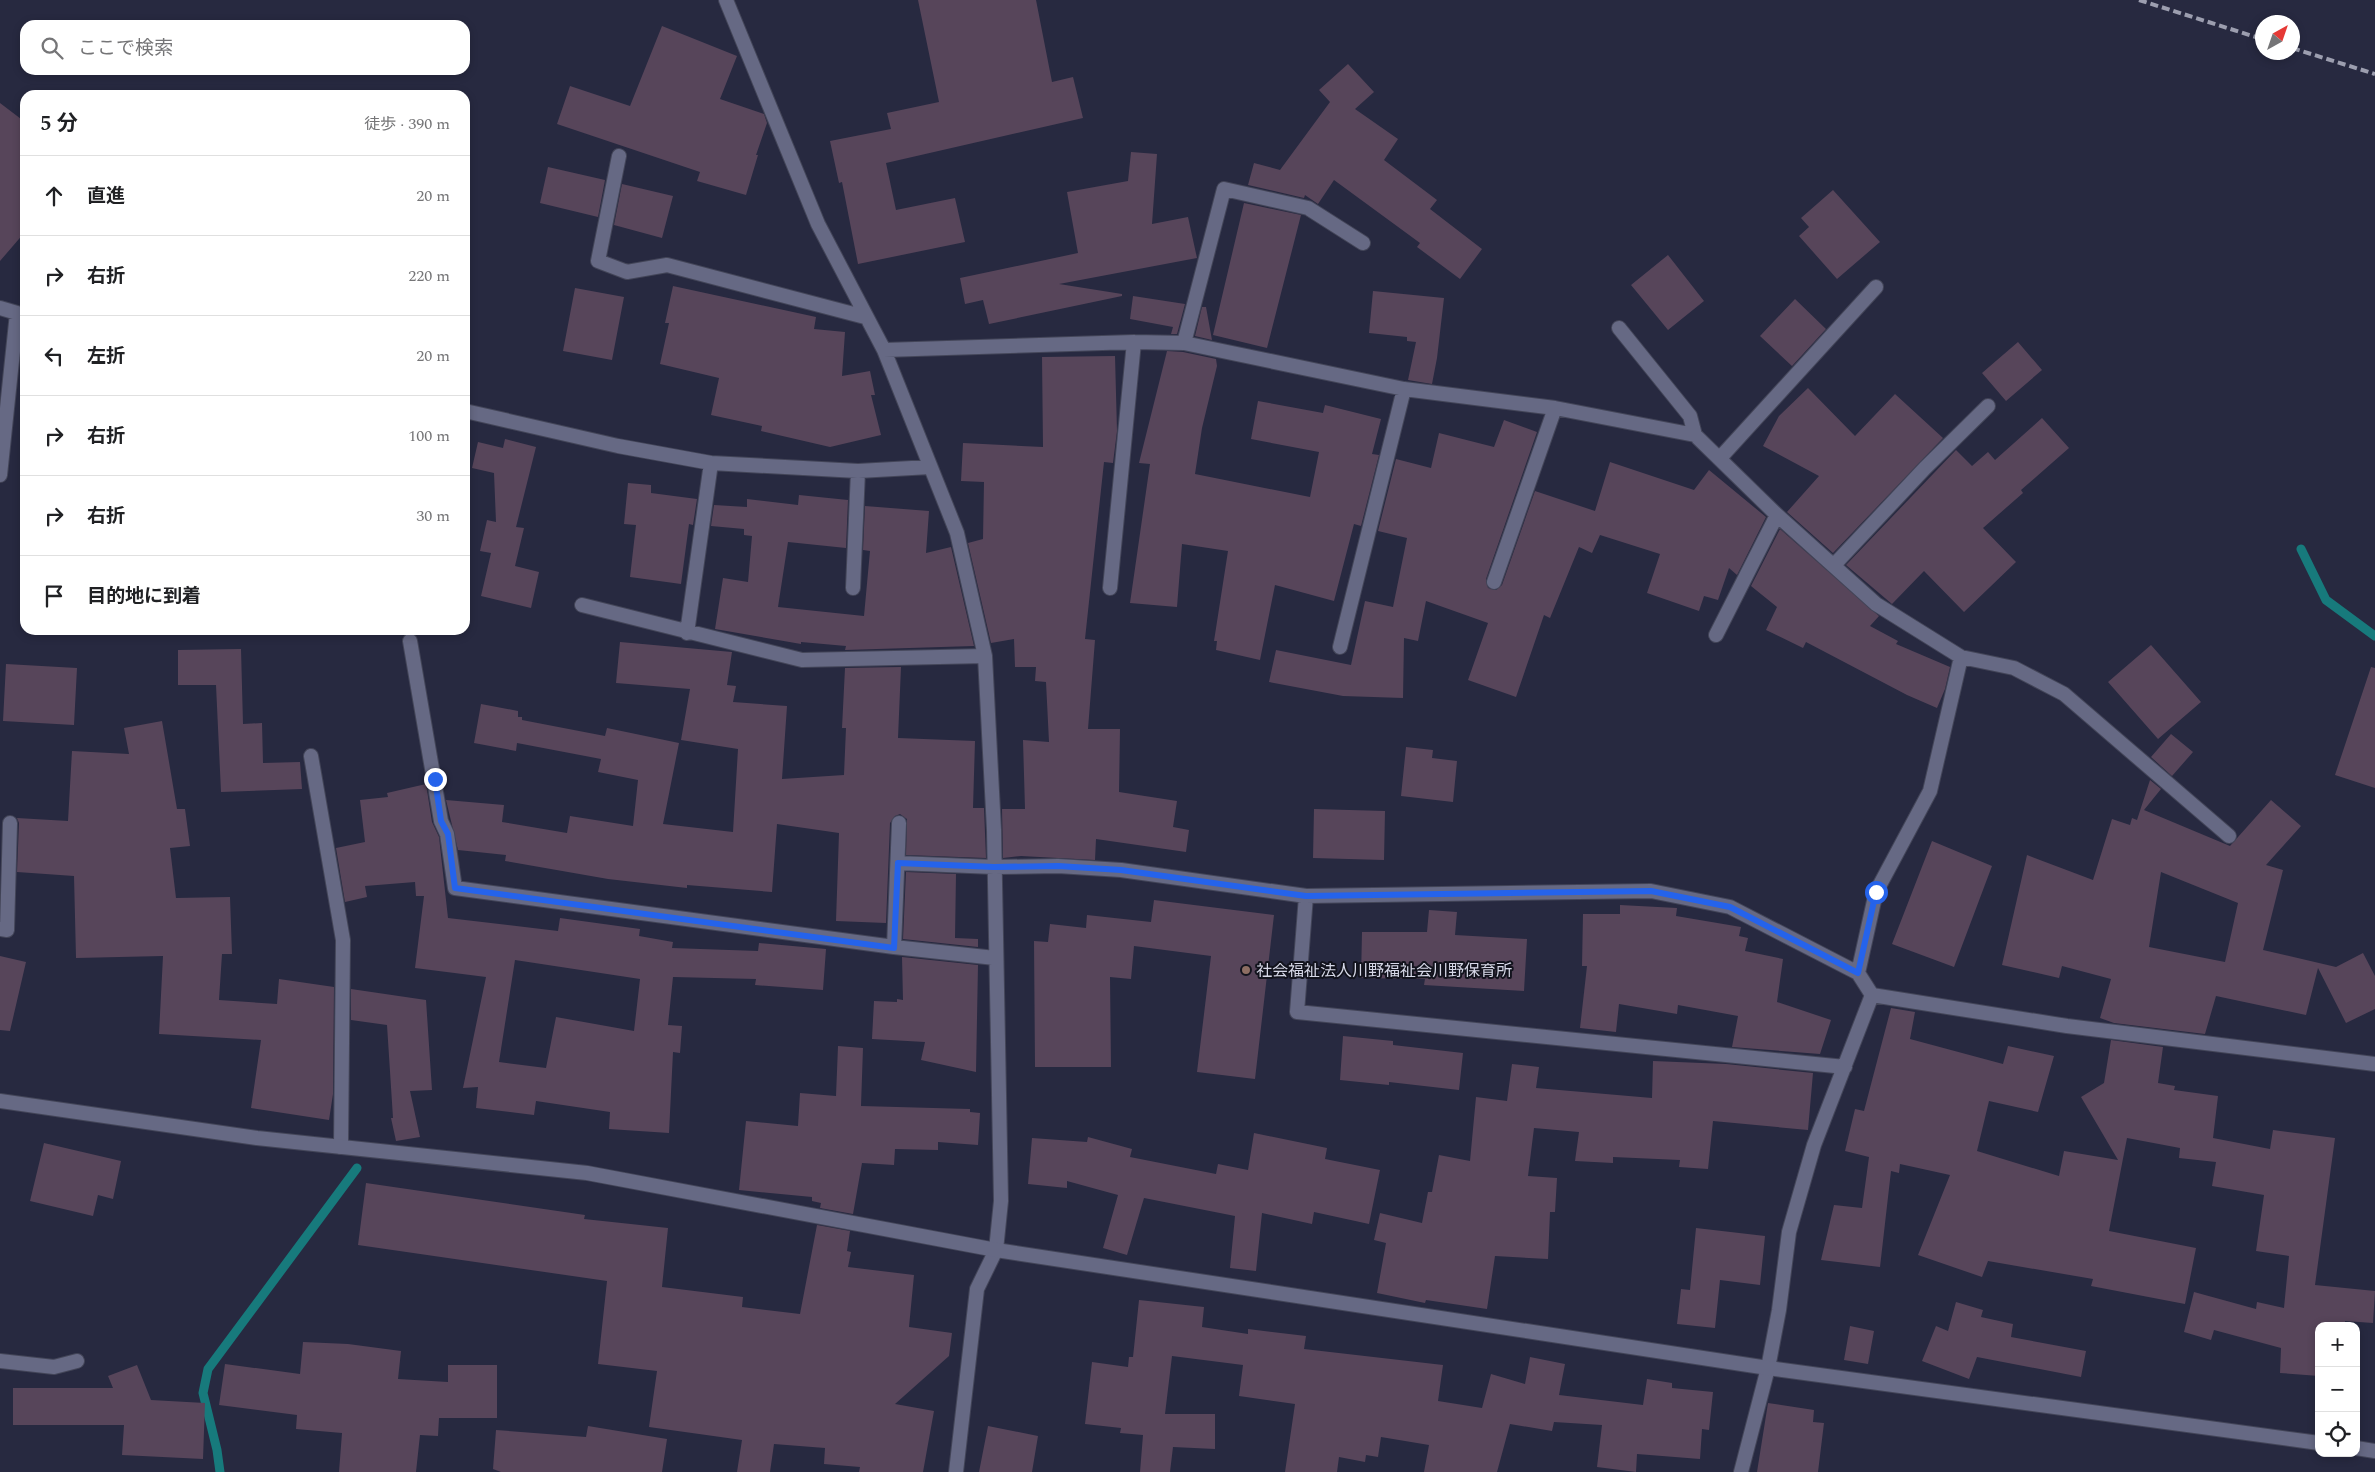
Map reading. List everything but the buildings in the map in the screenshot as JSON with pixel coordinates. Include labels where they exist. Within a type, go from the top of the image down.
[{"type":"street","points":[[726,0],[818,224],[884,350],[957,532],[985,656],[994,830],[1000,1201],[996,1250],[976,1290],[956,1472]]},
{"type":"street","points":[[619,156],[598,261],[627,272],[666,266],[866,317]]},
{"type":"street","points":[[1184,343],[1224,189],[1308,208],[1363,243]]},
{"type":"street","points":[[1720,458],[1876,287]]},
{"type":"street","points":[[0,308],[17,313],[0,475]]},
{"type":"street","points":[[1619,328],[1690,416],[1695,435]]},
{"type":"street","points":[[884,350],[1134,342],[1184,343],[1404,389],[1555,408],[1695,435],[1777,515],[1876,604],[1960,656],[2014,668],[2064,694],[2230,836]]},
{"type":"street","points":[[1110,588],[1134,342]]},
{"type":"street","points":[[1340,647],[1404,389]]},
{"type":"street","points":[[1834,565],[1925,468],[1988,406]]},
{"type":"street","points":[[1494,582],[1555,408]]},
{"type":"street","points":[[470,412],[618,446],[711,463],[858,470],[930,467]]},
{"type":"street","points":[[687,633],[711,463]]},
{"type":"street","points":[[853,588],[858,470]]},
{"type":"street","points":[[1716,635],[1777,515]]},
{"type":"street","points":[[582,605],[687,633],[802,660],[985,656]]},
{"type":"street","points":[[410,641],[441,821],[448,834],[455,888],[894,948],[995,958]]},
{"type":"street","points":[[1858,973],[1876,892],[1930,791],[1960,656]]},
{"type":"street","points":[[311,756],[343,940],[341,1147]]},
{"type":"street","points":[[0,929],[7,930],[10,823]]},
{"type":"street","points":[[894,948],[899,823]]},
{"type":"street","points":[[898,863],[994,867],[1058,866],[1121,870],[1306,896],[1651,891],[1730,907],[1858,973],[1872,995],[2067,1026],[2375,1064]]},
{"type":"street","points":[[1306,896],[1297,1012],[1845,1068]]},
{"type":"street","points":[[1741,1472],[1768,1368],[1779,1310],[1790,1232],[1814,1145],[1872,995]]},
{"type":"street","points":[[0,1101],[257,1138],[587,1172],[996,1250],[1768,1368],[2315,1442]]},
{"type":"street","points":[[0,1360],[54,1367],[77,1361]]},
{"type":"street","points":[[2360,1449],[2375,1451]]},
{"type":"waterway","points":[[2301,549],[2326,600],[2375,636]]},
{"type":"waterway","points":[[220,1472],[217,1450],[203,1393],[208,1369],[357,1168]]},
{"type":"railway","points":[[2139,0],[2255,37]]},
{"type":"railway","points":[[2300,51],[2375,74]]},
{"type":"place","name":"社会福祉法人川野福祉会川野保育所","points":[[1246,970]]},
{"type":"route","points":[[435,779],[441,821],[448,834],[455,888],[473,892],[894,948],[898,863],[994,867],[1058,866],[1121,870],[1306,896],[1651,891],[1730,907],[1858,973],[1876,892]]}]
